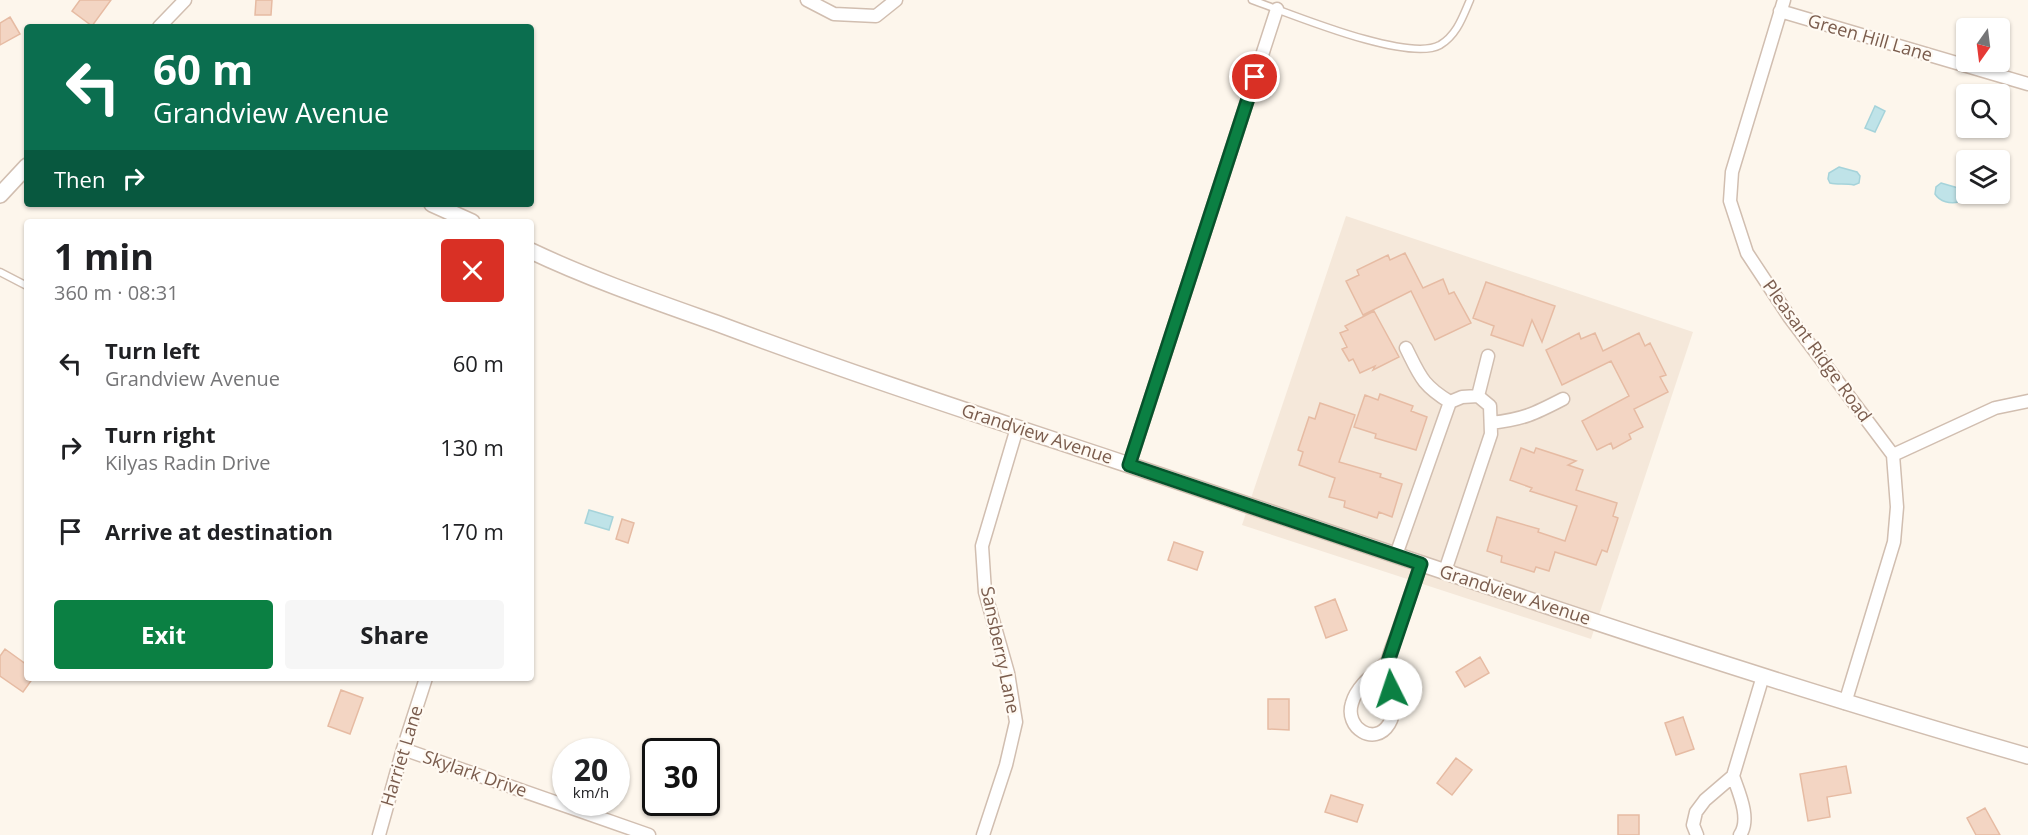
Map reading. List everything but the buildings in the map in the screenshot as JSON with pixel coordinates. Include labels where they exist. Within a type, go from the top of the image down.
[{"type":"street","points":[[162,24],[185,0]]},
{"type":"street","points":[[807,0],[834,15],[876,16],[896,0]]},
{"type":"street","name":"Green Hill Lane","points":[[1782,6],[2028,84]]},
{"type":"street","name":"Pleasant Ridge Road","points":[[1782,6],[1732,172],[1730,201],[1748,253],[1790,318],[1893,455]]},
{"type":"street","points":[[1129,465],[1277,9]]},
{"type":"street","points":[[0,195],[24,169]]},
{"type":"street","points":[[439,207],[465,219]]},
{"type":"street","name":"Grandview Avenue","points":[[534,251],[632,292],[817,361],[1762,676],[1845,703],[2028,756]]},
{"type":"street","points":[[1406,348],[1420,376],[1430,389],[1450,402]]},
{"type":"street","points":[[1478,396],[1488,356]]},
{"type":"street","points":[[1396,555],[1450,402],[1462,397],[1478,396],[1490,406],[1491,434],[1444,571]]},
{"type":"street","points":[[1491,423],[1531,416],[1563,399]]},
{"type":"street","points":[[1845,703],[1894,542],[1897,507],[1893,455],[1995,408],[2028,401]]},
{"type":"street","name":"Sansberry Lane","points":[[982,835],[1006,765],[1016,722],[1008,673],[986,592],[982,546],[1017,428]]},
{"type":"street","points":[[1388,662],[1363,684],[1352,701],[1350,715],[1356,728],[1365,733],[1378,733],[1388,727],[1394,713],[1388,662],[1421,564]]},
{"type":"street","points":[[1697,835],[1693,825],[1696,812],[1705,800],[1733,776],[1762,676]]},
{"type":"street","name":"Harriet Lane","points":[[379,835],[425,681]]},
{"type":"street","name":"Skylark Drive","points":[[403,749],[649,835]]},
{"type":"street","points":[[1733,776],[1743,807],[1744,820],[1740,835]]},
{"type":"lane","points":[[1252,0],[1382,44],[1426,50],[1440,45],[1454,34],[1470,0]]},
{"type":"lane","points":[[0,272],[24,284]]},
{"type":"shaded area","points":[[1346,216],[1693,332],[1591,639],[1242,525]]},
{"type":"water","points":[[1875,106],[1885,111],[1875,132],[1865,128]]},
{"type":"water","points":[[1839,167],[1857,172],[1860,176],[1859,183],[1854,185],[1830,183],[1829,173]]},
{"type":"water","points":[[1941,183],[1956,187],[1956,202],[1946,202],[1937,197],[1936,187]]},
{"type":"water","points":[[589,510],[613,517],[609,530],[585,523]]},
{"type":"route","points":[[1255,77],[1129,465],[1421,564],[1388,662],[1391,689]]}]
